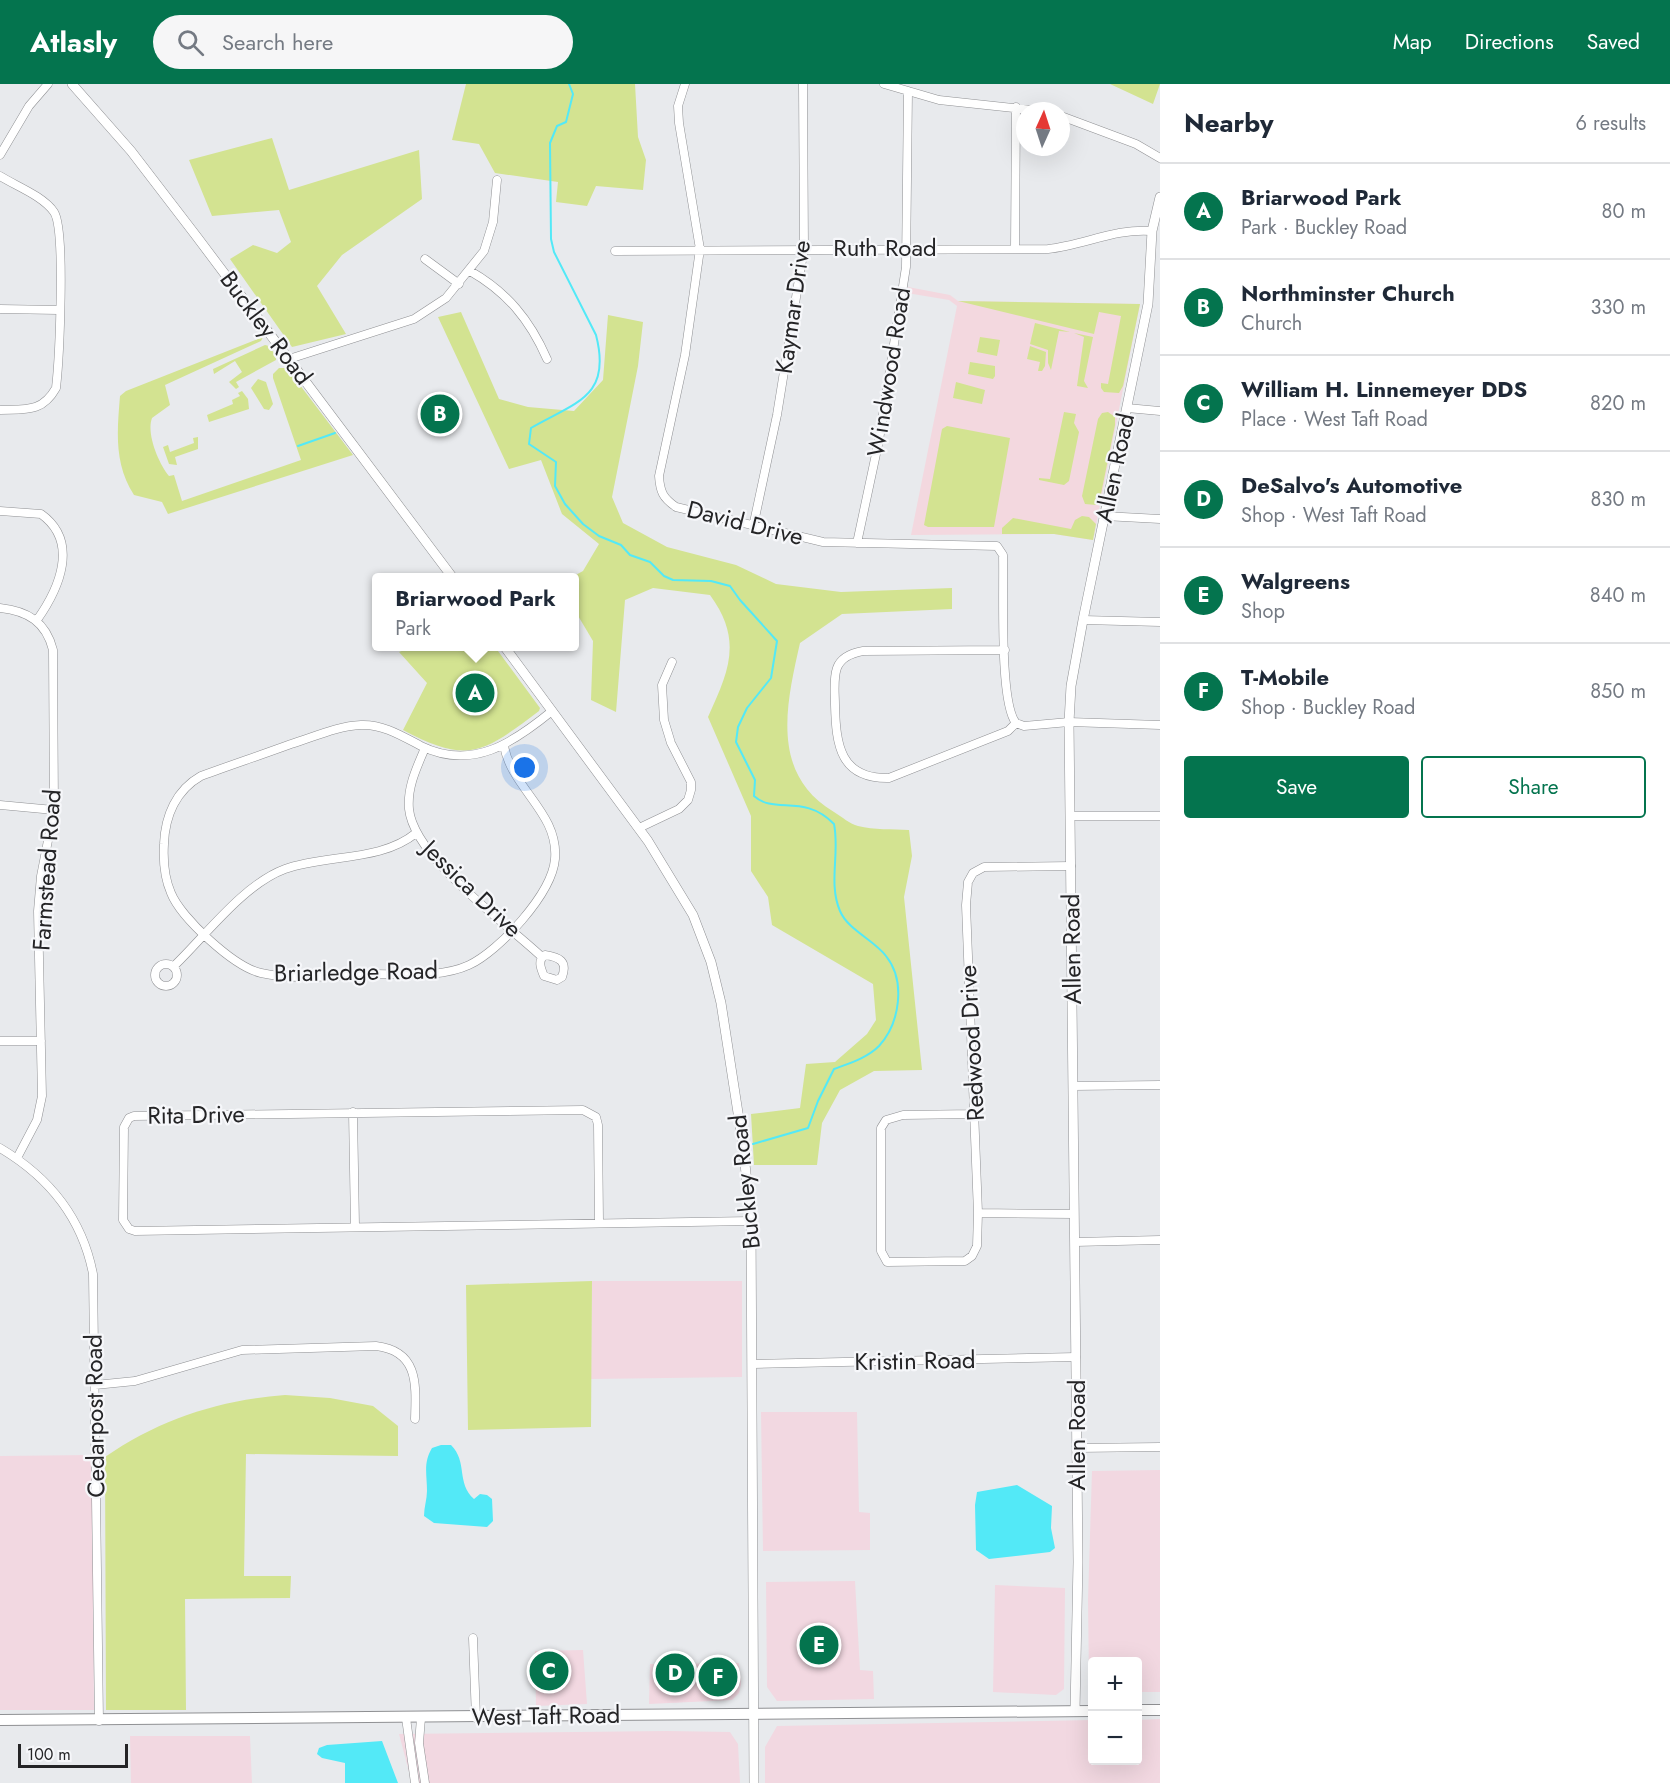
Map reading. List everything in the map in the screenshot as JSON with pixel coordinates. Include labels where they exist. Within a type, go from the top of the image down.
[{"type":"main road","points":[[1142,1710],[1160,1710]]},
{"type":"main road","name":"West Taft Road","points":[[0,1720],[476,1718],[1088,1711]]},
{"type":"street","points":[[0,154],[29,106],[48,84]]},
{"type":"street","name":"Buckley Road","points":[[72,84],[131,151],[449,573]]},
{"type":"street","name":"David Drive","points":[[685,84],[678,106],[679,123],[700,249],[685,355],[659,476],[660,491],[665,499],[676,507],[800,538],[857,543],[989,544],[1000,549],[1003,555],[1007,694],[1012,718],[1016,723]]},
{"type":"street","name":"Kaymar Drive","points":[[753,526],[777,416],[804,248],[803,84]]},
{"type":"street","points":[[884,84],[962,104],[1016,107],[1015,248]]},
{"type":"street","name":"Windwood Road","points":[[857,543],[879,440],[908,248],[908,91]]},
{"type":"street","points":[[1070,119],[1127,140],[1160,158]]},
{"type":"street","points":[[0,176],[45,203],[54,212],[59,238],[56,388],[50,399],[33,409],[0,410]]},
{"type":"street","points":[[289,359],[414,319],[437,305],[470,271],[489,238],[497,180]]},
{"type":"street","name":"Allen Road","points":[[1075,1711],[1077,1448],[1069,722],[1071,686],[1148,304],[1156,257],[1152,231],[1160,196]]},
{"type":"street","name":"Ruth Road","points":[[615,251],[1076,246],[1125,230],[1152,231]]},
{"type":"street","points":[[425,259],[459,284]]},
{"type":"street","points":[[470,271],[489,282],[522,313],[535,330],[548,359]]},
{"type":"street","points":[[0,309],[58,310]]},
{"type":"street","points":[[1127,408],[1160,411]]},
{"type":"street","points":[[0,511],[41,514],[55,529],[62,551],[60,582],[37,620],[17,610],[0,608]]},
{"type":"street","points":[[1104,516],[1160,519]]},
{"type":"street","name":"Farmstead Road","points":[[18,1158],[37,1120],[42,1096],[38,911],[41,876],[54,810],[53,650],[47,634],[37,620]]},
{"type":"street","points":[[1083,620],[1160,622]]},
{"type":"street","points":[[1005,650],[862,651],[847,656],[836,669],[836,738],[844,759],[851,767],[871,777],[889,778],[1008,731],[1016,723],[1024,726],[1069,722],[1160,724]]},
{"type":"street","name":"Buckley Road","points":[[508,651],[639,828],[684,896],[711,962],[723,1012],[751,1221],[754,1783]]},
{"type":"street","points":[[639,828],[679,809],[687,800],[691,790],[691,782],[671,743],[664,720],[662,685],[672,662]]},
{"type":"street","name":"Briarledge Road","points":[[504,746],[510,767],[543,812],[556,843],[553,873],[544,891],[526,915],[485,955],[468,966],[449,972],[285,976],[247,968],[235,961],[184,913],[172,896],[163,861],[167,817],[172,806],[193,780],[346,727],[381,728],[439,753],[467,757],[483,754],[504,746],[552,711]]},
{"type":"street","name":"Jessica Drive","points":[[425,748],[410,786],[409,809],[416,833],[439,863],[542,957]]},
{"type":"street","points":[[0,806],[54,810]]},
{"type":"street","points":[[1070,816],[1160,816]]},
{"type":"street","points":[[175,965],[235,904],[259,884],[284,869],[374,851],[401,842],[416,833]]},
{"type":"street","name":"Redwood Drive","points":[[975,1114],[903,1115],[885,1121],[879,1137],[883,1259],[894,1264],[965,1261],[972,1256],[977,1246],[975,1114],[966,906],[968,882],[973,873],[984,867],[1071,866]]},
{"type":"street","points":[[0,1041],[41,1041]]},
{"type":"street","points":[[1073,1086],[1160,1085]]},
{"type":"street","name":"Rita Drive","points":[[599,1222],[598,1125],[590,1112],[552,1110],[353,1112],[129,1118],[124,1127],[123,1220],[129,1229],[135,1231],[751,1221]]},
{"type":"street","points":[[353,1112],[355,1226]]},
{"type":"street","name":"Cedarpost Road","points":[[0,1148],[37,1172],[65,1204],[89,1252],[94,1293],[99,1721]]},
{"type":"street","points":[[978,1214],[1074,1214]]},
{"type":"street","points":[[1075,1242],[1160,1240]]},
{"type":"street","points":[[95,1386],[135,1381],[242,1350],[382,1347],[396,1351],[406,1359],[413,1371],[416,1387],[415,1419]]},
{"type":"street","name":"Kristin Road","points":[[753,1364],[1076,1356]]},
{"type":"street","points":[[1077,1448],[1160,1448]]},
{"type":"street","points":[[473,1638],[476,1718]]},
{"type":"street","points":[[406,1718],[415,1783]]},
{"type":"street","points":[[421,1718],[419,1753],[425,1783]]},
{"type":"shaded area","points":[[908,287],[950,295],[958,301],[1140,304],[1093,540],[1054,534],[911,535],[957,306],[949,300],[907,293]]},
{"type":"shaded area","points":[[592,1281],[742,1281],[742,1377],[591,1379]]},
{"type":"shaded area","points":[[761,1412],[857,1412],[859,1512],[870,1513],[870,1550],[763,1551]]},
{"type":"shaded area","points":[[92,1455],[94,1710],[0,1710],[0,1456]]},
{"type":"shaded area","points":[[1160,1470],[1160,1692],[1142,1692],[1142,1657],[1089,1657],[1092,1471]]},
{"type":"shaded area","points":[[855,1581],[860,1670],[873,1671],[874,1699],[777,1701],[767,1687],[766,1582]]},
{"type":"shaded area","points":[[995,1585],[1065,1588],[1064,1689],[1056,1695],[993,1692]]},
{"type":"shaded area","points":[[583,1650],[587,1704],[536,1706],[535,1651]]},
{"type":"shaded area","points":[[739,1663],[741,1684],[739,1693],[732,1700],[649,1704],[650,1664]]},
{"type":"shaded area","points":[[1160,1719],[1160,1783],[765,1783],[765,1747],[777,1726],[1088,1720],[1088,1765],[1142,1765],[1142,1720]]},
{"type":"shaded area","points":[[730,1732],[738,1744],[740,1783],[412,1783],[399,1734]]},
{"type":"shaded area","points":[[130,1736],[250,1736],[252,1783],[131,1783]]},
{"type":"green space","points":[[466,84],[635,84],[638,137],[646,160],[643,190],[596,186],[587,206],[556,202],[558,182],[495,173],[479,144],[452,140]]},
{"type":"green space","points":[[1110,84],[1160,84],[1153,104]]},
{"type":"green space","points":[[272,138],[289,190],[419,150],[422,199],[342,255],[317,286],[346,334],[292,347],[230,259],[253,245],[277,253],[291,242],[279,210],[212,216],[189,160]]},
{"type":"green space","points":[[958,301],[1140,304],[1123,386],[1119,393],[1104,392],[1101,388],[1101,383],[1108,384],[1121,316],[1099,312],[1094,334]]},
{"type":"green space","points":[[461,312],[499,399],[528,407],[574,411],[603,380],[608,315],[643,322],[638,366],[612,497],[623,523],[667,547],[736,565],[776,584],[841,592],[952,588],[952,609],[842,614],[800,643],[790,690],[788,737],[791,758],[800,778],[814,796],[852,824],[870,828],[909,830],[912,856],[904,897],[922,1070],[874,1071],[840,1090],[822,1123],[817,1165],[754,1165],[751,1114],[800,1108],[806,1064],[835,1062],[867,1034],[876,1020],[873,984],[772,925],[768,897],[751,871],[751,816],[708,717],[722,685],[729,656],[727,627],[720,611],[710,595],[653,588],[625,600],[616,712],[591,700],[593,641],[579,617],[579,573],[583,571],[599,544],[562,514],[541,460],[509,469],[438,317]]},
{"type":"green space","points":[[1035,323],[1070,332],[1059,331],[1051,370],[1048,363],[1048,350],[1030,344]]},
{"type":"green space","points":[[1074,333],[1093,337],[1084,381],[1088,388],[1077,386],[1084,337]]},
{"type":"green space","points":[[263,337],[261,341],[165,385],[170,405],[152,418],[152,440],[161,464],[169,476],[174,475],[182,501],[301,460],[273,378],[273,374],[279,368],[287,368],[353,455],[168,514],[162,502],[134,495],[123,472],[118,447],[120,396],[126,391]]},
{"type":"green space","points":[[980,337],[1000,340],[997,356],[977,352]]},
{"type":"green space","points":[[265,345],[269,346],[276,360],[236,382],[239,387],[236,389],[229,382],[242,372],[235,361],[214,374],[213,369]]},
{"type":"green space","points":[[1030,346],[1046,352],[1045,366],[1042,371],[1038,371],[1040,362],[1027,359]]},
{"type":"green space","points":[[970,362],[995,366],[995,376],[993,379],[968,374]]},
{"type":"green space","points":[[258,379],[266,382],[273,404],[269,410],[264,409],[251,388]]},
{"type":"green space","points":[[956,382],[985,390],[982,404],[953,398]]},
{"type":"green space","points":[[242,391],[248,399],[249,409],[209,422],[207,415],[233,404],[232,400],[240,396],[238,393]]},
{"type":"green space","points":[[1064,412],[1076,414],[1074,423],[1079,432],[1069,481],[1064,485],[1039,480],[1039,478],[1050,479]]},
{"type":"green space","points":[[1108,412],[1115,417],[1115,425],[1100,499],[1096,505],[1085,504],[1082,496],[1098,419],[1102,413]]},
{"type":"green space","points":[[947,426],[1010,438],[994,527],[928,527],[924,525],[942,429]]},
{"type":"green space","points":[[198,437],[198,449],[175,457],[177,465],[169,464],[163,447],[168,445],[170,452],[194,443],[193,438]]},
{"type":"green space","points":[[1082,516],[1089,517],[1096,524],[1093,540],[1054,534],[1002,534],[1002,528],[1013,518],[1071,529],[1075,520]]},
{"type":"green space","points":[[498,651],[540,708],[539,711],[503,737],[489,745],[475,749],[444,748],[425,741],[403,730],[427,683],[399,652]]},
{"type":"green space","points":[[592,1281],[591,1427],[468,1430],[466,1285]]},
{"type":"green space","points":[[285,1395],[330,1398],[373,1406],[398,1426],[398,1456],[246,1454],[244,1576],[291,1576],[290,1598],[185,1599],[186,1710],[106,1710],[105,1457],[147,1432],[191,1414],[237,1401]]},
{"type":"water","points":[[451,1445],[456,1452],[465,1486],[474,1499],[480,1494],[492,1499],[493,1521],[487,1527],[434,1523],[424,1516],[427,1494],[427,1459],[432,1448]]},
{"type":"water","points":[[1017,1485],[1052,1506],[1051,1528],[1055,1548],[1050,1552],[989,1559],[976,1550],[977,1492]]},
{"type":"water","points":[[382,1741],[398,1783],[345,1783],[345,1763],[322,1758],[317,1754],[319,1748],[327,1745]]},
{"type":"waterway","points":[[569,84],[573,94],[566,122],[557,126],[550,143],[551,239],[554,252],[596,335],[600,356],[599,372],[594,385],[586,395],[531,428],[529,444],[556,462],[555,486],[565,504],[583,524],[599,536],[621,545],[630,555],[650,562],[664,576],[673,580],[711,581],[730,586],[777,641],[771,678],[747,708],[738,727],[736,742],[755,780],[754,796],[771,804],[812,809],[834,824],[836,846],[834,879],[840,911],[849,924],[881,950],[892,966],[896,977],[898,989],[896,1014],[892,1026],[879,1046],[864,1057],[834,1069],[808,1128],[753,1144]]},
{"type":"waterway","points":[[298,446],[335,433]]},
{"type":"place","name":"Northminster Church","points":[[440,414]]},
{"type":"place","name":"Briarwood Park","points":[[475,693]]},
{"type":"place","name":"Walgreens","points":[[819,1645]]},
{"type":"place","name":"William H. Linnemeyer DDS","points":[[549,1671]]},
{"type":"place","name":"DeSalvo's Automotive","points":[[675,1673]]},
{"type":"place","name":"T-Mobile","points":[[718,1677]]}]
